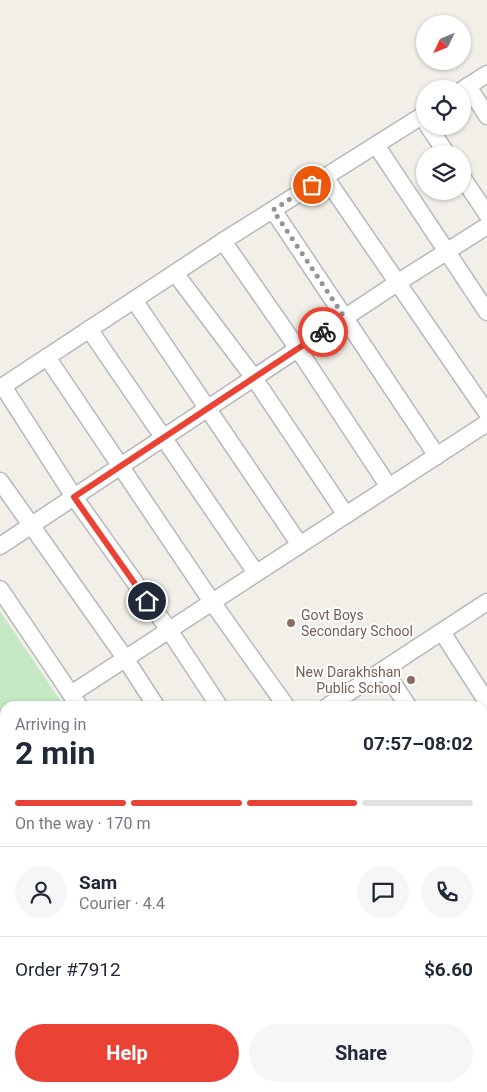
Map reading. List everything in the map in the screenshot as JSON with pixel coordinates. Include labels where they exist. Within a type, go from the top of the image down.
[{"type":"street","points":[[471,84],[487,74]]},
{"type":"street","points":[[471,96],[487,116]]},
{"type":"street","points":[[216,701],[74,497],[2,387],[324,177],[376,145],[416,124]]},
{"type":"street","points":[[376,145],[487,312]]},
{"type":"street","points":[[324,177],[487,413]]},
{"type":"street","points":[[471,190],[487,214]]},
{"type":"street","points":[[273,210],[437,456]]},
{"type":"street","points":[[0,546],[397,283],[487,226]]},
{"type":"street","points":[[224,241],[389,487]]},
{"type":"street","points":[[175,273],[254,378],[346,515]]},
{"type":"street","points":[[134,300],[209,408],[300,545]]},
{"type":"street","points":[[90,329],[256,573]]},
{"type":"street","points":[[47,357],[212,602],[282,701]]},
{"type":"street","points":[[0,590],[75,700],[125,658],[487,423]]},
{"type":"street","points":[[0,481],[125,658],[153,701]]},
{"type":"street","points":[[342,701],[384,670],[487,602]]},
{"type":"street","points":[[442,632],[486,701]]},
{"type":"street","points":[[384,670],[405,701]]},
{"type":"green space","points":[[0,611],[61,701],[0,701]]},
{"type":"way so far","points":[[312,185],[273,210],[345,318],[323,332]]},
{"type":"place","name":"Govt Boys Secondary School","points":[[291,623]]},
{"type":"place","name":"New Darakhshan Public School","points":[[411,680]]},
{"type":"route","points":[[147,601],[74,497],[323,332]]}]
